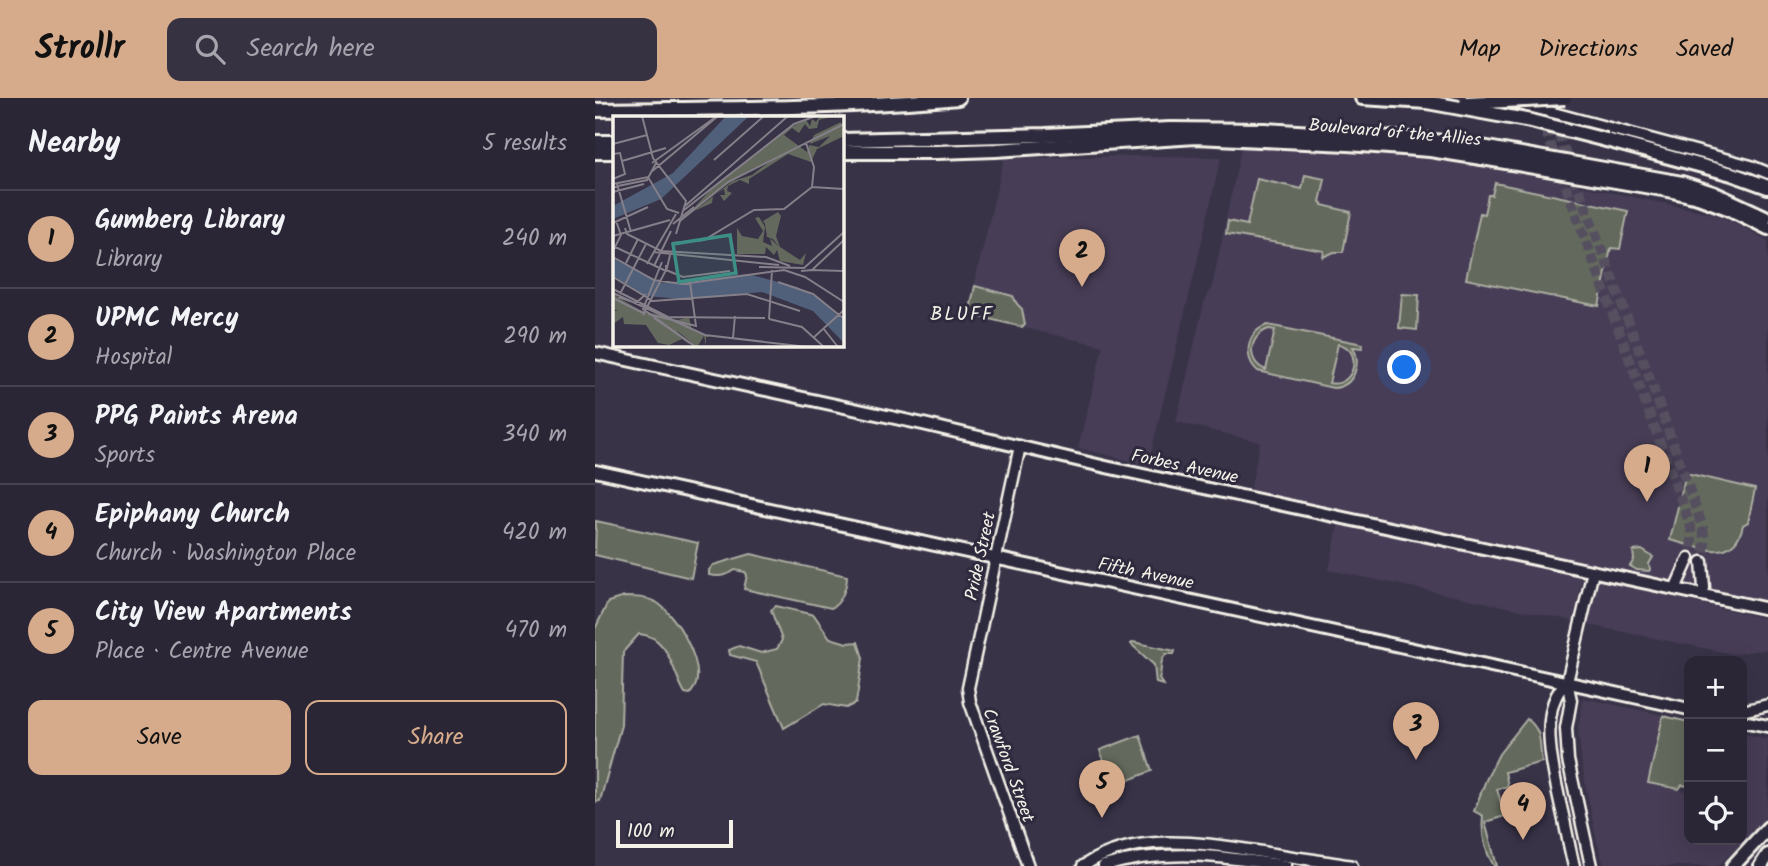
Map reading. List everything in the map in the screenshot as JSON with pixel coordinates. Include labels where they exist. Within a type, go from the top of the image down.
[{"type":"highway","points":[[595,110],[811,107],[958,98]]},
{"type":"highway","points":[[1362,98],[1427,102],[1565,98]]},
{"type":"highway","points":[[1427,102],[1531,121],[1731,174],[1768,187]]},
{"type":"highway","name":"Boulevard of the Allies","points":[[843,140],[1211,128],[1426,141],[1482,148],[1682,183],[1713,192],[1768,219]]},
{"type":"highway","name":"Boulevard of the Allies","points":[[843,152],[984,150],[1196,137],[1416,149],[1668,190],[1730,209],[1768,228]]},
{"type":"highway","points":[[595,142],[613,142]]},
{"type":"highway","points":[[595,152],[613,152]]},
{"type":"highway","points":[[1733,866],[1768,828]]},
{"type":"highway","points":[[1761,866],[1768,855]]},
{"type":"main road","points":[[1494,98],[1751,166],[1768,173]]},
{"type":"main road","points":[[1542,98],[1545,129]]},
{"type":"main road","points":[[1545,111],[1558,133]]},
{"type":"main road","name":"Forbes Avenue","points":[[595,353],[1106,467],[1768,609]]},
{"type":"main road","name":"Pride Street","points":[[970,673],[1020,446]]},
{"type":"main road","name":"Fifth Avenue","points":[[595,471],[1684,708]]},
{"type":"main road","points":[[1675,589],[1689,558]]},
{"type":"main road","points":[[1702,562],[1702,595]]},
{"type":"main road","points":[[1574,866],[1550,746],[1551,719],[1556,696],[1567,682],[1593,571]]},
{"type":"main road","name":"Crawford Street","points":[[970,673],[969,702],[1028,866]]},
{"type":"main road","points":[[1567,682],[1571,700],[1566,728],[1568,760],[1591,866]]},
{"type":"main road","points":[[1747,710],[1768,705]]},
{"type":"main road","points":[[1747,722],[1768,726]]},
{"type":"main road","points":[[1083,866],[1123,847],[1190,843],[1352,866]]},
{"type":"main road","points":[[1104,866],[1148,857],[1185,854],[1286,866]]},
{"type":"shaded area","points":[[1242,143],[1446,158],[1715,214],[1768,241],[1768,602],[1250,491],[1260,442],[1176,422],[1204,303],[1212,287]]},
{"type":"shaded area","points":[[1221,157],[1148,465],[1078,448],[1103,346],[967,315],[1004,158]]},
{"type":"shaded area","points":[[1339,522],[1583,574],[1573,621],[1329,570]]},
{"type":"shaded area","points":[[1595,580],[1768,619],[1768,649],[1733,654],[1584,624]]},
{"type":"shaded area","points":[[1583,698],[1662,715],[1647,783],[1684,791],[1684,845],[1740,845],[1718,866],[1604,866],[1582,766],[1578,729]]},
{"type":"shaded area","points":[[1747,734],[1768,739],[1768,812],[1760,826],[1747,838]]},
{"type":"green space","points":[[1305,175],[1325,179],[1320,202],[1322,205],[1351,212],[1343,252],[1334,252],[1323,257],[1324,251],[1226,234],[1228,221],[1247,225],[1257,179],[1302,189]]},
{"type":"green space","points":[[1495,183],[1628,211],[1620,249],[1611,248],[1599,306],[1466,279],[1480,213],[1484,214],[1488,195],[1492,195]]},
{"type":"green space","points":[[975,286],[1013,296],[1022,309],[1025,325],[1022,327],[969,314]]},
{"type":"green space","points":[[1402,294],[1419,295],[1417,330],[1399,328]]},
{"type":"green space","points":[[1268,325],[1363,344],[1362,348],[1353,347],[1357,360],[1354,374],[1346,384],[1333,388],[1258,371],[1250,359],[1249,345],[1255,332]],"holes":[[[1269,329],[1275,330],[1266,370],[1255,361],[1252,349],[1257,337]],[[1338,344],[1351,353],[1353,367],[1345,380],[1329,383]]]},
{"type":"green space","points":[[1686,473],[1755,489],[1748,522],[1743,525],[1732,545],[1714,550],[1670,540]]},
{"type":"green space","points":[[596,521],[698,543],[691,578],[595,555]]},
{"type":"green space","points":[[1642,550],[1653,557],[1649,571],[1630,566],[1634,560],[1633,551]]},
{"type":"green space","points":[[751,554],[847,576],[843,595],[831,608],[744,589],[747,575],[745,572],[735,570],[723,576],[709,575],[713,565]]},
{"type":"green space","points":[[624,597],[652,600],[672,617],[692,651],[696,663],[696,684],[690,694],[685,693],[664,648],[649,636],[639,634],[623,652],[621,725],[600,801],[595,802],[595,629],[608,602]]},
{"type":"green space","points":[[776,606],[814,615],[830,638],[847,643],[858,642],[863,658],[856,703],[846,708],[824,704],[784,728],[756,662],[730,655],[729,650],[739,646],[761,653],[777,649],[782,640],[771,610]]},
{"type":"green space","points":[[1133,642],[1175,651],[1174,654],[1166,654],[1162,661],[1159,679],[1163,685],[1156,683],[1154,665],[1131,644]]},
{"type":"green space","points":[[1663,716],[1684,721],[1684,785],[1679,789],[1648,783]]},
{"type":"green space","points":[[1527,719],[1538,733],[1542,762],[1505,772],[1508,786],[1497,789],[1505,816],[1485,822],[1497,866],[1494,866],[1484,842],[1483,816],[1474,811],[1499,754]]},
{"type":"green space","points":[[1140,735],[1152,771],[1113,786],[1100,750]]},
{"type":"tunnel","points":[[1545,129],[1691,527],[1689,558]]},
{"type":"tunnel","points":[[1558,133],[1703,528],[1705,544],[1702,562]]},
{"type":"place","name":"UPMC Mercy","points":[[1082,287]]},
{"type":"place","name":"Gumberg Library","points":[[1647,502]]},
{"type":"place","name":"PPG Paints Arena","points":[[1416,760]]},
{"type":"place","name":"City View Apartments","points":[[1102,818]]},
{"type":"place","name":"Epiphany Church","points":[[1523,840]]},
{"type":"district","name":"BLUFF","points":[[962,313]]}]
